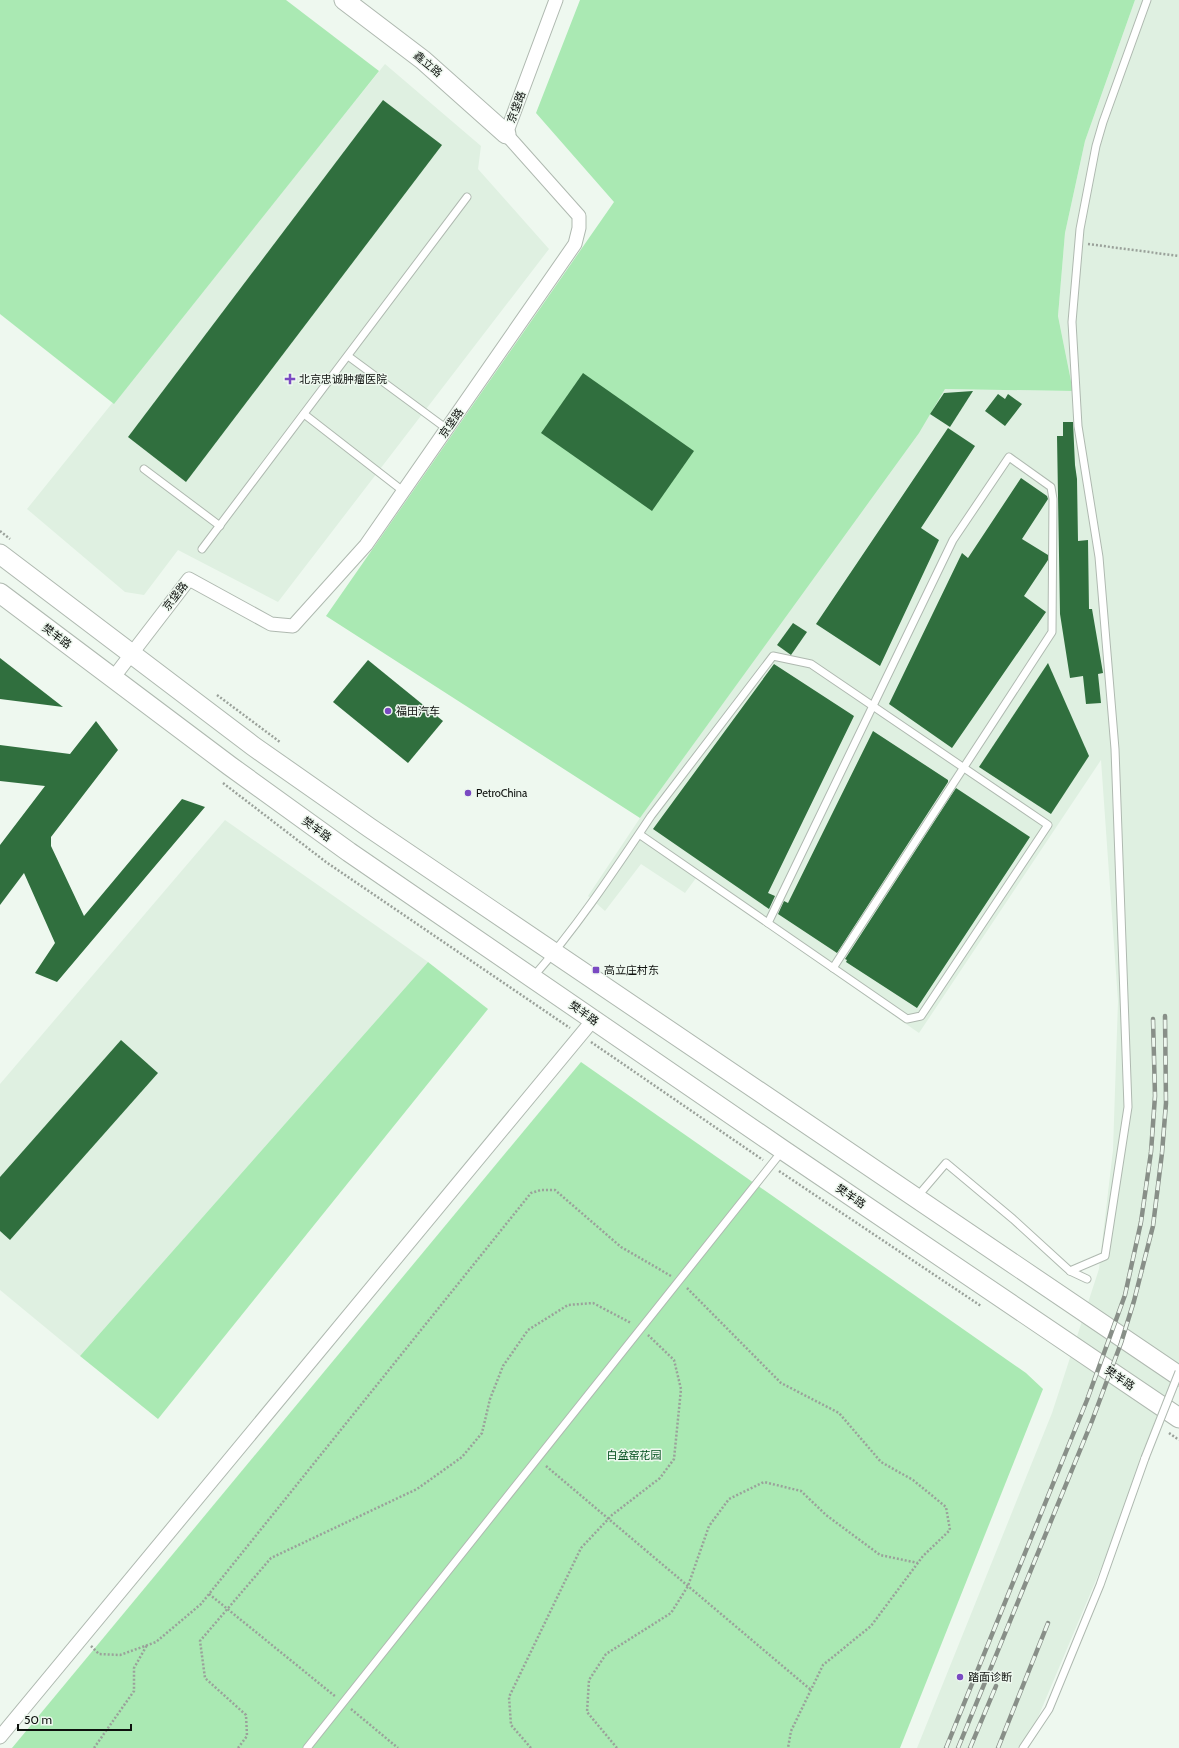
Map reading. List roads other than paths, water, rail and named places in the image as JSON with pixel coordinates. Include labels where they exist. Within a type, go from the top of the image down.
[{"type":"main road","name":"鑫立路","points":[[344,0],[423,60],[506,134]]},
{"type":"main road","points":[[0,554],[253,746],[376,833],[1179,1376]]},
{"type":"main road","name":"樊羊路","points":[[0,593],[230,766],[349,852],[593,1020],[1179,1418]]},
{"type":"street","name":"京垡路","points":[[113,678],[188,579],[271,624],[292,626],[366,545],[575,244],[579,228],[579,216],[506,134],[556,0]]},
{"type":"street","points":[[0,1737],[593,1020]]},
{"type":"lane","points":[[1070,1271],[1105,1256],[1128,1107],[1115,749],[1099,557],[1078,426],[1072,322],[1080,229],[1100,134],[1147,0]]},
{"type":"lane","points":[[202,549],[467,197]]},
{"type":"lane","points":[[348,356],[447,429]]},
{"type":"lane","points":[[304,414],[404,491]]},
{"type":"lane","points":[[768,923],[953,540],[1009,457],[1051,487],[1053,499],[1052,632],[833,968]]},
{"type":"lane","points":[[144,469],[220,526]]},
{"type":"lane","points":[[533,978],[584,916],[639,834],[773,656],[812,664],[1048,825],[921,1016],[907,1019],[639,834]]},
{"type":"lane","points":[[307,1748],[784,1150]]},
{"type":"lane","points":[[916,1199],[946,1163],[1013,1219],[1070,1271],[1087,1279]]},
{"type":"lane","points":[[1023,1748],[1049,1709],[1100,1585],[1145,1458],[1179,1372]]},
{"type":"railway","points":[[958,1748],[1092,1421],[1121,1343],[1134,1301],[1153,1226],[1162,1153],[1166,1103],[1165,1016]]},
{"type":"railway","points":[[946,1748],[1087,1400],[1125,1295],[1141,1222],[1151,1152],[1155,1096],[1153,1019]]},
{"type":"railway","points":[[998,1748],[1048,1623]]},
{"type":"railway","points":[[970,1748],[996,1686]]},
{"type":"place","name":"北京忠诚肿瘤医院","points":[[290,379]]},
{"type":"place","name":"福田汽车","points":[[388,711]]},
{"type":"place","name":"PetroChina","points":[[468,793]]},
{"type":"place","name":"高立庄村东","points":[[596,970]]},
{"type":"place","name":"踏面诊断","points":[[960,1677]]},
{"type":"park label","name":"白盆窑花园","points":[[634,1455]]}]
